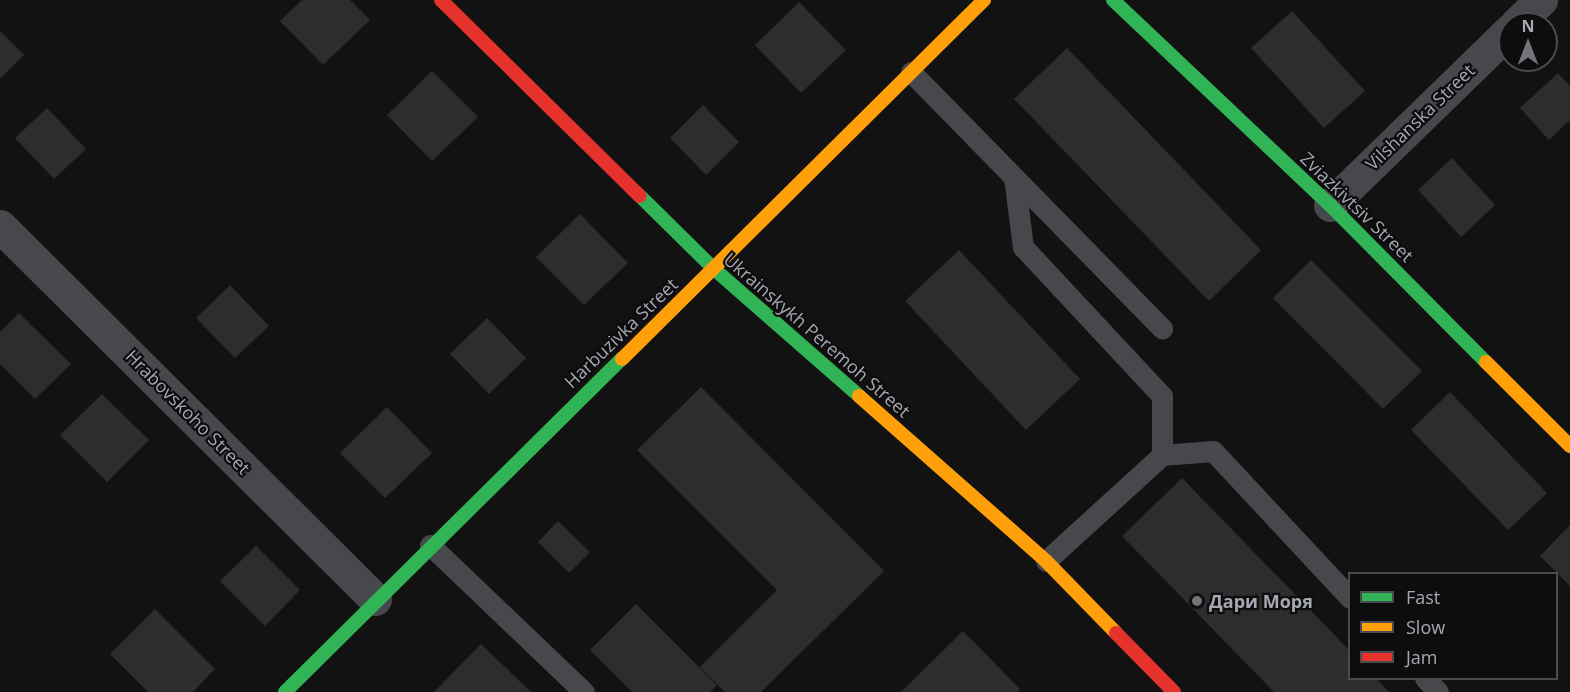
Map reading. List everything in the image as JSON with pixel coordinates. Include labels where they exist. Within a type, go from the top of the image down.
[{"type":"street","name":"Ukrainskykh Peremoh Street","points":[[441,0],[712,268],[1046,561],[1174,692]]},
{"type":"street","name":"Harbuzivka Street","points":[[285,692],[375,599],[984,0]]},
{"type":"street","name":"Zviazkivtsiv Street","points":[[1113,0],[1330,205],[1570,446]]},
{"type":"street","points":[[1528,12],[1541,0]]},
{"type":"street","name":"Vilshanska Street","points":[[1330,205],[1498,42]]},
{"type":"street","name":"Hrabovskoho Street","points":[[0,226],[375,599]]},
{"type":"lane","points":[[911,72],[1162,328]]},
{"type":"lane","points":[[1014,177],[1023,247],[1162,396],[1162,455]]},
{"type":"lane","points":[[1046,561],[1162,455],[1213,451],[1348,596]]},
{"type":"lane","points":[[430,545],[584,692]]},
{"type":"lane","points":[[1427,680],[1438,692]]},
{"type":"building","points":[[302,0],[350,0],[370,20],[323,65],[280,21]]},
{"type":"building","points":[[799,2],[846,50],[801,93],[755,45]]},
{"type":"building","points":[[1292,11],[1365,91],[1324,128],[1251,48]]},
{"type":"building","points":[[0,31],[24,55],[0,79]]},
{"type":"building","points":[[1067,48],[1261,250],[1209,301],[1014,99]]},
{"type":"building","points":[[432,71],[478,117],[432,161],[387,115]]},
{"type":"building","points":[[1558,73],[1570,86],[1570,120],[1549,140],[1520,108]]},
{"type":"building","points":[[703,105],[739,142],[706,175],[670,138]]},
{"type":"building","points":[[47,108],[86,149],[54,179],[15,138]]},
{"type":"building","points":[[1452,158],[1495,205],[1461,237],[1418,190]]},
{"type":"building","points":[[580,214],[628,263],[584,305],[536,257]]},
{"type":"building","points":[[959,250],[1080,379],[1026,430],[905,301]]},
{"type":"building","points":[[1311,260],[1422,371],[1383,409],[1273,298]]},
{"type":"building","points":[[230,285],[269,326],[235,358],[196,318]]},
{"type":"building","points":[[19,313],[71,364],[35,399],[0,364],[0,332]]},
{"type":"building","points":[[487,318],[526,358],[489,394],[450,354]]},
{"type":"building","points":[[701,387],[884,571],[761,692],[725,692],[700,667],[777,590],[637,450]]},
{"type":"building","points":[[1450,392],[1547,493],[1508,530],[1411,430]]},
{"type":"building","points":[[102,394],[149,440],[107,482],[60,435]]},
{"type":"building","points":[[387,407],[432,453],[385,498],[340,453]]},
{"type":"building","points":[[1182,478],[1348,649],[1348,680],[1378,680],[1389,692],[1274,692],[1122,536]]},
{"type":"building","points":[[558,521],[590,552],[569,573],[538,542]]},
{"type":"building","points":[[1570,525],[1570,586],[1540,556]]},
{"type":"building","points":[[256,546],[300,590],[265,626],[220,581]]},
{"type":"building","points":[[636,604],[717,685],[710,692],[632,692],[590,650]]},
{"type":"building","points":[[155,609],[215,669],[193,692],[148,692],[110,654]]},
{"type":"building","points":[[963,631],[1020,689],[1017,692],[901,692]]},
{"type":"building","points":[[481,644],[531,692],[434,692]]},
{"type":"traffic: fast","points":[[1113,0],[1330,205],[1486,362]]},
{"type":"traffic: fast","points":[[640,196],[713,268],[859,396]]},
{"type":"traffic: fast","points":[[285,692],[622,359]]},
{"type":"traffic: slow","points":[[622,359],[984,0]]},
{"type":"traffic: slow","points":[[1486,362],[1570,446]]},
{"type":"traffic: slow","points":[[859,396],[1046,561],[1116,633]]},
{"type":"traffic: jam","points":[[441,0],[640,196]]},
{"type":"traffic: jam","points":[[1116,633],[1174,692]]},
{"type":"place","name":"Дари Моря","points":[[1197,601]]}]
